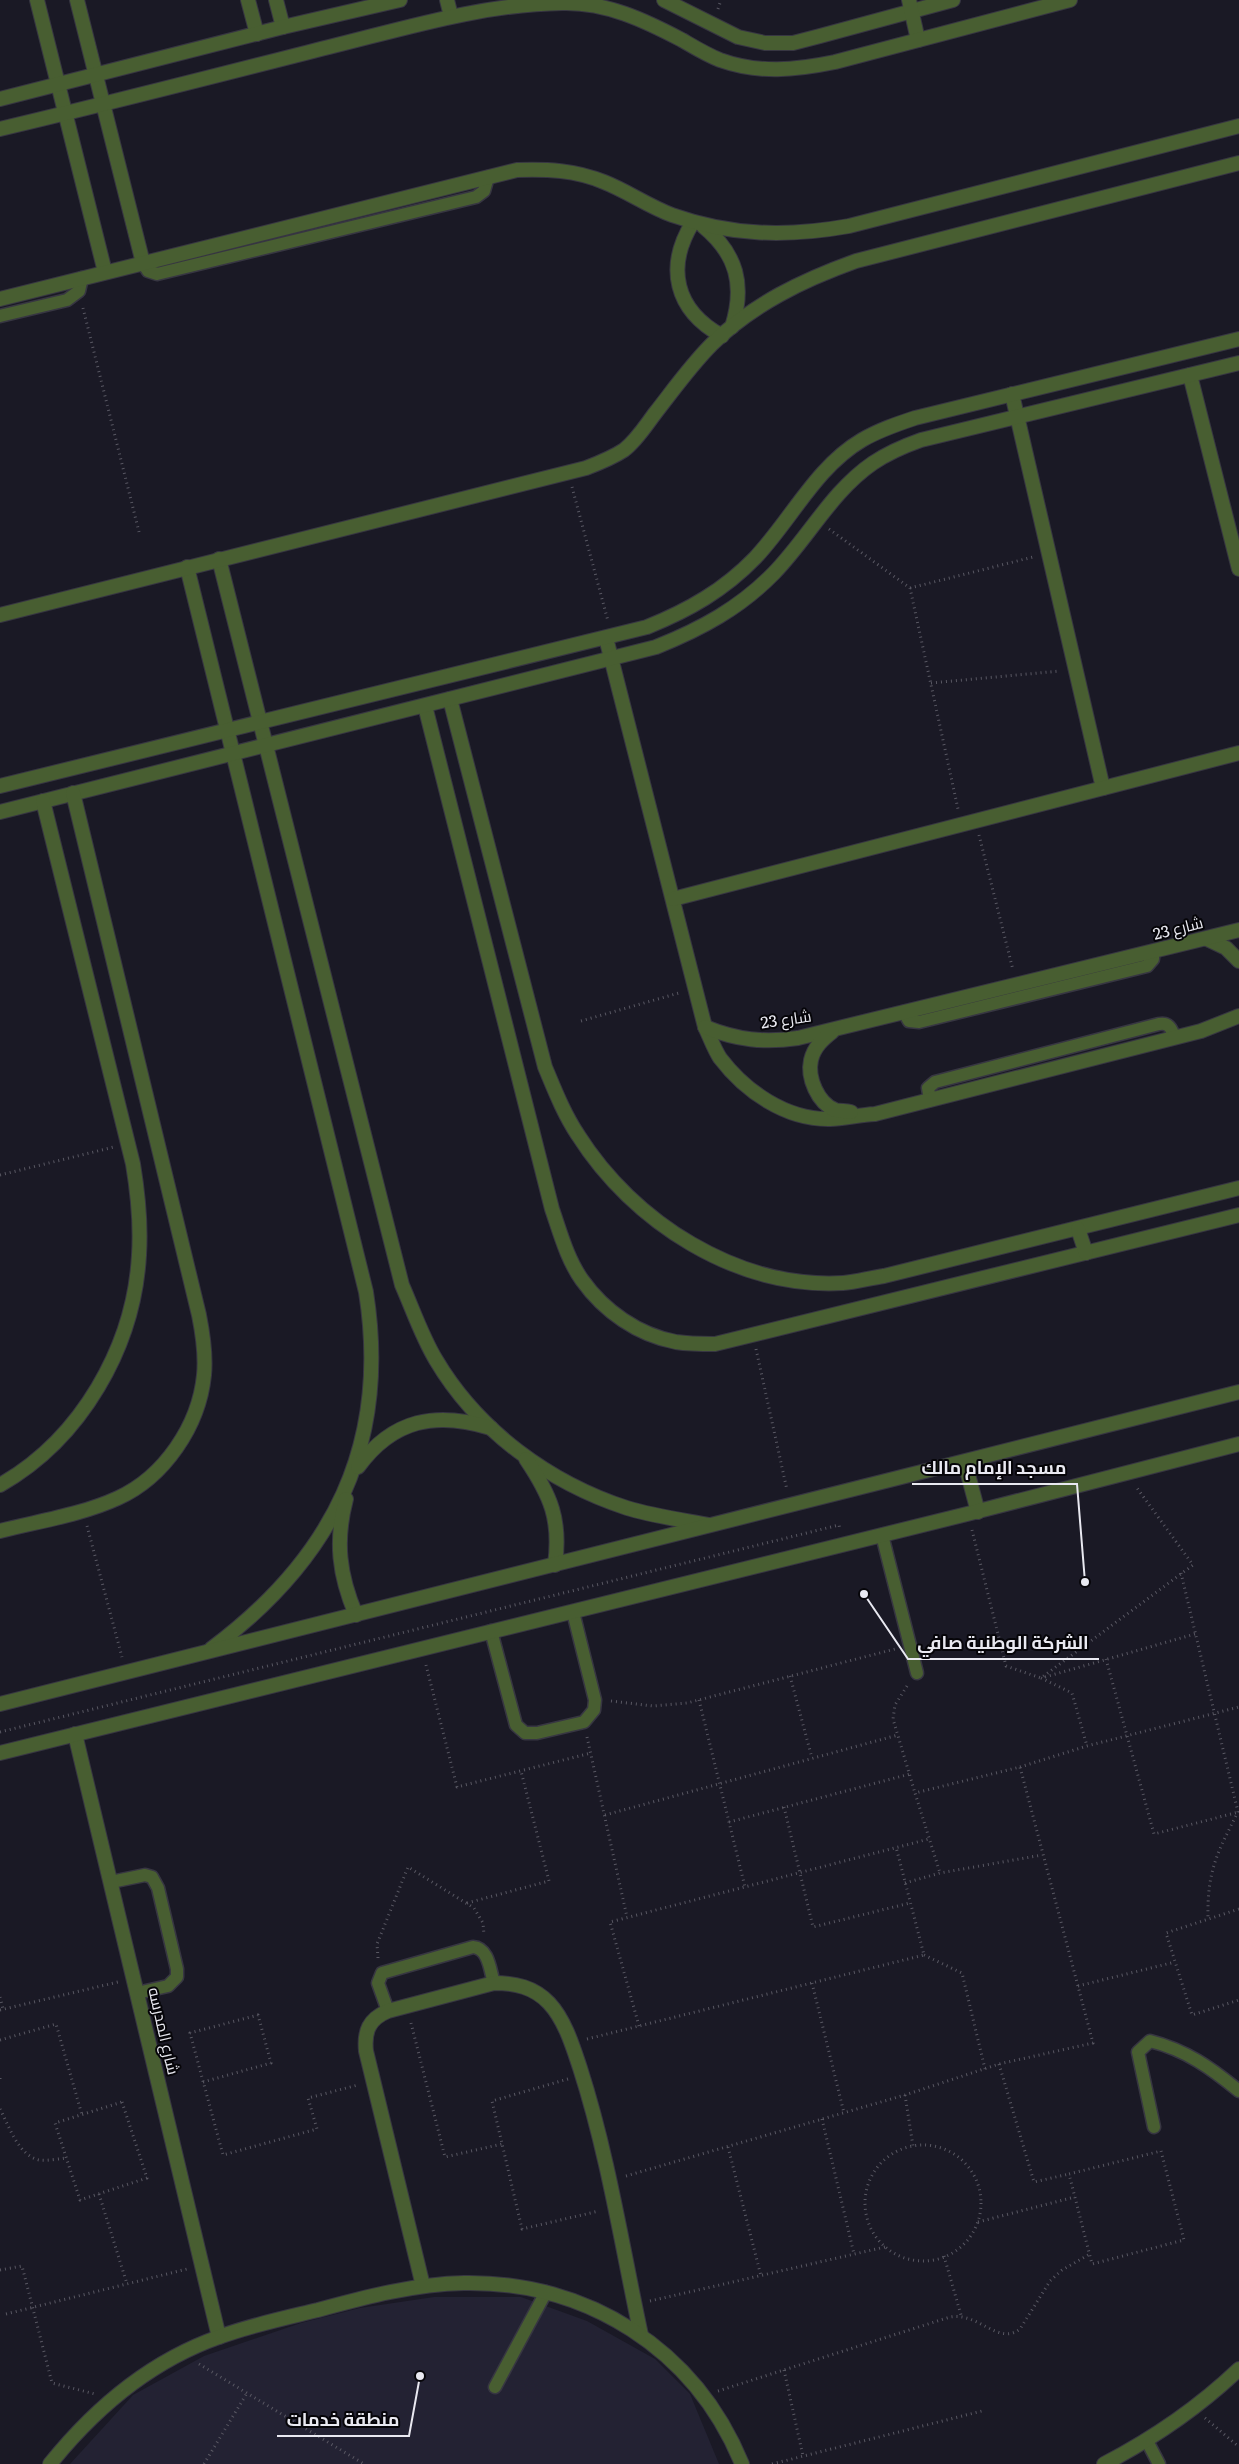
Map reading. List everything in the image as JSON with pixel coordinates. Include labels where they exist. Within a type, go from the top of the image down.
[{"type":"street","points":[[37,0],[104,272]]},
{"type":"street","points":[[77,0],[143,263]]},
{"type":"street","points":[[248,0],[257,34]]},
{"type":"street","points":[[276,0],[283,26]]},
{"type":"street","points":[[0,99],[283,26],[400,0]]},
{"type":"street","points":[[447,0],[451,16]]},
{"type":"street","points":[[664,0],[738,37],[765,43],[793,43],[910,6],[954,0]]},
{"type":"street","points":[[0,129],[451,16],[528,3],[567,2],[601,6],[634,16],[718,60],[746,68],[776,70],[828,64],[1070,0]]},
{"type":"street","points":[[910,6],[918,40]]},
{"type":"street","points":[[0,299],[80,284],[104,272],[517,170],[546,169],[576,173],[604,182],[650,206],[697,223],[738,232],[775,234],[812,232],[849,226],[1239,126]]},
{"type":"street","points":[[0,615],[568,473],[606,460],[624,449],[641,434],[682,379],[727,332],[780,293],[817,275],[856,261],[1239,163]]},
{"type":"street","points":[[697,223],[684,237],[678,253],[679,286],[685,302],[694,316],[707,328],[727,332]]},
{"type":"street","points":[[697,223],[716,237],[728,252],[735,270],[739,289],[738,309],[727,332]]},
{"type":"street","points":[[0,786],[647,627],[678,615],[706,599],[732,580],[756,557],[837,459],[861,440],[887,427],[915,418],[1239,339]]},
{"type":"street","points":[[0,812],[656,647],[689,634],[721,617],[750,596],[775,572],[852,480],[873,463],[896,450],[921,440],[1239,363]]},
{"type":"street","points":[[1190,375],[1239,570]]},
{"type":"street","points":[[1012,394],[1103,788]]},
{"type":"street","points":[[219,559],[402,1284],[417,1322],[437,1361],[462,1397],[492,1429],[522,1454],[556,1476],[591,1494],[628,1508],[712,1526]]},
{"type":"street","points":[[187,567],[366,1292],[372,1332],[369,1405],[342,1516],[338,1541],[340,1567],[346,1592],[356,1615]]},
{"type":"street","points":[[609,637],[612,659],[705,1027],[724,1062],[740,1081],[766,1101],[796,1114],[828,1119],[875,1114],[1174,1037],[1237,1015]]},
{"type":"street","points":[[450,700],[545,1067],[562,1108],[579,1137],[600,1165],[647,1213],[681,1238],[718,1258],[758,1272],[800,1281],[842,1283],[884,1276],[1239,1188]]},
{"type":"street","points":[[424,706],[552,1209],[564,1244],[581,1279],[606,1308],[639,1330],[676,1342],[705,1344],[753,1337],[1239,1215]]},
{"type":"street","points":[[673,899],[1239,753]]},
{"type":"street","points":[[0,1531],[83,1511],[118,1498],[144,1482],[167,1460],[184,1435],[197,1406],[204,1376],[204,1345],[197,1305],[73,794]]},
{"type":"street","points":[[0,1486],[14,1478],[48,1450],[78,1417],[103,1380],[122,1340],[134,1297],[139,1256],[140,1211],[128,1144],[43,801]]},
{"type":"street","name":"شارع 23","points":[[705,1027],[728,1036],[765,1041],[834,1030],[1239,930]]},
{"type":"street","points":[[1207,939],[1226,948],[1239,961]]},
{"type":"street","points":[[834,1030],[819,1042],[811,1060],[811,1079],[820,1097],[834,1110],[875,1114]]},
{"type":"street","points":[[1078,1229],[1086,1254]]},
{"type":"street","points":[[0,1704],[965,1463],[1239,1392]]},
{"type":"street","points":[[206,1653],[251,1616],[292,1575],[315,1544],[352,1476],[368,1454],[388,1436],[412,1424],[439,1419],[466,1420],[492,1429]]},
{"type":"street","points":[[0,1753],[973,1513],[1239,1444]]},
{"type":"street","points":[[522,1454],[551,1501],[556,1522],[558,1544],[555,1565]]},
{"type":"street","points":[[965,1463],[973,1513]]},
{"type":"street","name":"شارع المدرسه","points":[[75,1734],[219,2337]]},
{"type":"street","points":[[423,2286],[366,2051],[366,2030],[378,2015],[406,2006],[494,1983],[510,1983],[525,1986],[539,1993],[550,2003],[559,2016],[582,2075],[609,2181],[641,2335]]},
{"type":"street","points":[[50,2464],[113,2398],[146,2373],[181,2353],[219,2337],[379,2294],[423,2286],[464,2283],[505,2284],[546,2292],[580,2302],[611,2317],[641,2335],[670,2357],[704,2395],[733,2443],[742,2464]]},
{"type":"street","points":[[1104,2464],[1146,2441],[1194,2408],[1239,2369]]},
{"type":"lane","points":[[0,316],[67,300],[80,284]]},
{"type":"lane","points":[[904,1012],[909,1021],[918,1022],[1147,966],[1153,959],[1153,952]]},
{"type":"lane","points":[[882,1535],[917,1673]]},
{"type":"lane","points":[[491,1631],[513,1720],[520,1730],[531,1734],[584,1722],[594,1710],[594,1700],[573,1612]]},
{"type":"lane","points":[[111,1882],[144,1875],[152,1877],[158,1888],[177,1969],[177,1978],[168,1986],[137,1993]]},
{"type":"lane","points":[[388,2011],[378,1983],[379,1976],[385,1971],[473,1947],[480,1948],[485,1954],[494,1983]]},
{"type":"lane","points":[[1154,2127],[1138,2052],[1150,2042],[1168,2046],[1201,2061],[1239,2091]]},
{"type":"lane","points":[[494,2387],[546,2292]]},
{"type":"lane","points":[[1146,2441],[1159,2464]]},
{"type":"path","points":[[80,284],[139,532]]},
{"type":"path","points":[[568,473],[609,637]]},
{"type":"path","points":[[817,520],[910,588],[931,683],[968,822],[1017,985]]},
{"type":"path","points":[[910,588],[1048,554]]},
{"type":"path","points":[[931,683],[1075,669]]},
{"type":"path","points":[[581,1020],[695,989]]},
{"type":"path","points":[[0,1175],[128,1144]]},
{"type":"path","points":[[753,1337],[791,1506]]},
{"type":"path","points":[[1041,1678],[1193,1565],[1126,1473]]},
{"type":"path","points":[[83,1511],[126,1672]]},
{"type":"path","points":[[973,1513],[1006,1666],[1041,1678],[1072,1693],[1088,1746]]},
{"type":"path","points":[[0,1732],[839,1525],[844,1544]]},
{"type":"path","points":[[1181,1573],[1239,1812],[1216,1855],[1210,1874],[1208,1919]]},
{"type":"path","points":[[1041,1678],[1195,1634]]},
{"type":"path","points":[[594,1700],[668,1706],[699,1700],[910,1646]]},
{"type":"path","points":[[422,1649],[457,1787],[591,1753]]},
{"type":"path","points":[[1106,1659],[1154,1834],[1239,1812]]},
{"type":"path","points":[[917,1673],[900,1694],[895,1705],[894,1719],[940,1873]]},
{"type":"path","points":[[790,1676],[812,1758]]},
{"type":"path","points":[[699,1700],[745,1887]]},
{"type":"path","points":[[916,1793],[1020,1767],[1088,1746],[1238,1707],[1239,1714]]},
{"type":"path","points":[[584,1722],[627,1917]]},
{"type":"path","points":[[605,1815],[898,1734]]},
{"type":"path","points":[[609,2181],[905,2095],[999,2064],[1093,2043],[1020,1767]]},
{"type":"path","points":[[466,1903],[549,1881],[520,1771]]},
{"type":"path","points":[[729,1822],[910,1774]]},
{"type":"path","points":[[784,1807],[813,1926],[910,1903]]},
{"type":"path","points":[[639,2026],[610,1922],[929,1839]]},
{"type":"path","points":[[896,1847],[924,1956]]},
{"type":"path","points":[[905,1883],[940,1873],[1042,1855]]},
{"type":"path","points":[[379,1976],[378,1944],[408,1867],[466,1903],[480,1914],[483,1923],[484,1940],[480,1948]]},
{"type":"path","points":[[1239,1909],[1166,1933],[1192,2015],[1239,2000]]},
{"type":"path","points":[[570,2042],[924,1956],[962,1973],[985,2069]]},
{"type":"path","points":[[1078,1986],[1175,1962]]},
{"type":"path","points":[[0,1997],[2,2010],[134,1978]]},
{"type":"path","points":[[812,1983],[844,2113]]},
{"type":"path","points":[[406,2006],[445,2157],[502,2144]]},
{"type":"path","points":[[203,2082],[271,2062],[258,2015],[190,2033],[203,2082],[223,2155],[317,2129],[308,2098],[373,2080]]},
{"type":"path","points":[[0,2040],[56,2024],[82,2115]]},
{"type":"path","points":[[999,2064],[1034,2182],[1161,2151],[1184,2240],[1092,2264],[1069,2174]]},
{"type":"path","points":[[582,2075],[492,2101],[522,2229],[614,2208]]},
{"type":"path","points":[[905,2095],[913,2146]]},
{"type":"path","points":[[122,2102],[147,2178],[80,2200],[55,2124],[82,2115],[122,2102]]},
{"type":"path","points":[[0,2109],[21,2148],[30,2157],[41,2160],[66,2158]]},
{"type":"path","points":[[822,2119],[854,2254]]},
{"type":"path","points":[[913,2146],[939,2147],[962,2160],[977,2182],[981,2195],[978,2222],[965,2243],[944,2256],[920,2261],[896,2254],[876,2238],[865,2214],[866,2188],[879,2165],[900,2149],[913,2146]]},
{"type":"path","points":[[728,2147],[761,2276]]},
{"type":"path","points":[[99,2194],[127,2284]]},
{"type":"path","points":[[978,2222],[1075,2197]]},
{"type":"path","points":[[634,2305],[885,2247]]},
{"type":"path","points":[[704,2395],[961,2316],[1006,2336],[1014,2334],[1020,2329],[1050,2282],[1062,2270],[1090,2254]]},
{"type":"path","points":[[944,2256],[961,2316]]},
{"type":"path","points":[[0,2270],[22,2266],[52,2383],[113,2398]]},
{"type":"path","points":[[6,2314],[202,2266]]},
{"type":"path","points":[[181,2353],[364,2464]]},
{"type":"path","points":[[784,2370],[803,2456]]},
{"type":"path","points":[[204,2464],[247,2393]]},
{"type":"path","points":[[1194,2408],[1239,2447]]},
{"type":"path","points":[[772,2464],[982,2410]]},
{"type":"shaded area","points":[[434,2297],[521,2297],[587,2321],[655,2359],[690,2394],[719,2464],[70,2464],[133,2395],[204,2356],[301,2323],[360,2308]]},
{"type":"place","name":"مسجد الإمام مالك","points":[[1085,1582]]},
{"type":"place","name":"الشركة الوطنية صافي","points":[[864,1594]]},
{"type":"place","name":"منطقة خدمات","points":[[420,2376]]}]
